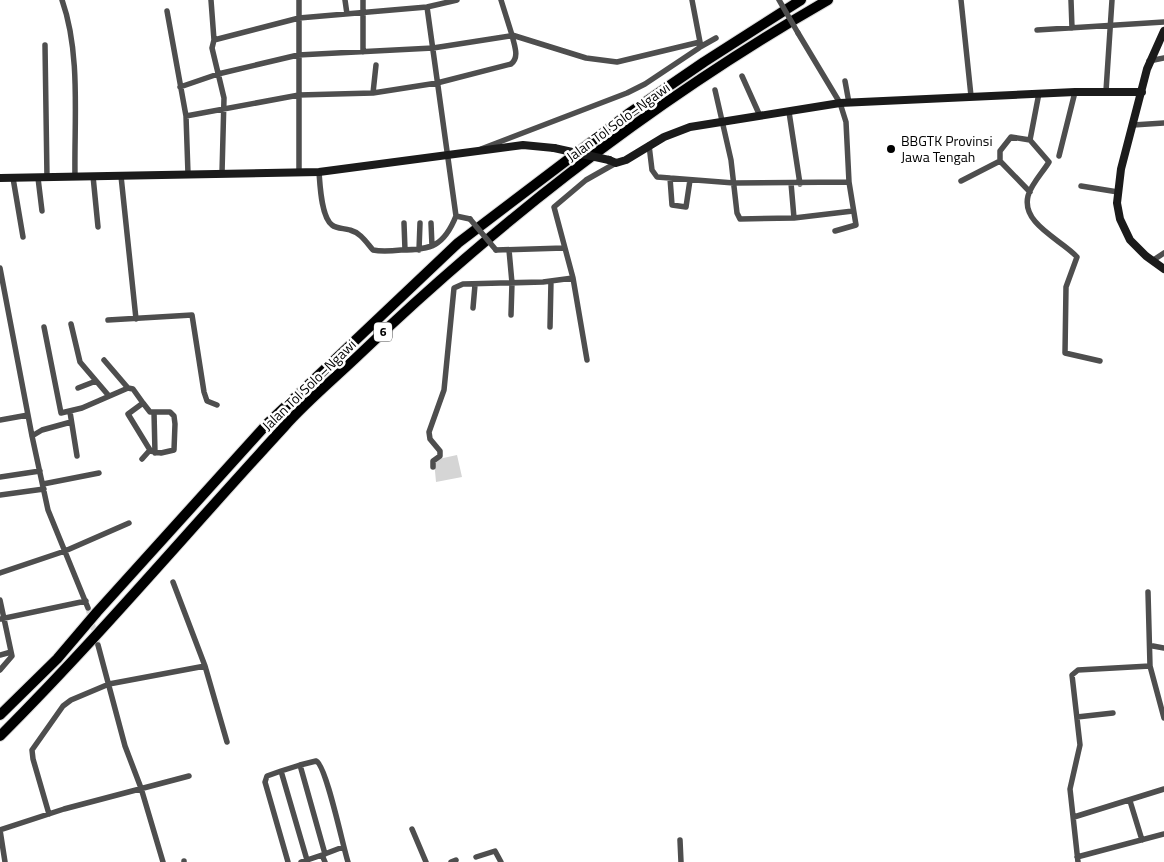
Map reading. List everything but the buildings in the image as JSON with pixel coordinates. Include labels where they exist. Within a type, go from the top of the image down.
[{"type":"highway","name":"Jalan Tol Solo–Ngawi","points":[[0,715],[57,659],[96,612],[267,424],[458,243],[628,114],[704,62],[801,0]]},
{"type":"highway","name":"Jalan Tol Solo–Ngawi","points":[[0,736],[91,640],[284,426],[456,265],[545,193],[635,126],[711,73],[828,0]]},
{"type":"street","points":[[62,0],[68,17],[73,57],[75,176]]},
{"type":"street","points":[[212,0],[214,40],[212,48],[225,110],[222,173]]},
{"type":"street","points":[[299,0],[299,172]]},
{"type":"street","points":[[345,0],[347,14]]},
{"type":"street","points":[[363,52],[364,0]]},
{"type":"street","points":[[214,40],[299,18],[427,7],[456,0]]},
{"type":"street","points":[[186,116],[299,95],[373,93],[437,83],[511,64],[516,54],[501,0]]},
{"type":"street","points":[[692,0],[700,45]]},
{"type":"street","points":[[779,0],[840,103],[846,122],[849,182],[856,225],[835,231]]},
{"type":"street","points":[[961,0],[972,96]]},
{"type":"street","points":[[1072,0],[1072,28]]},
{"type":"street","points":[[1106,92],[1112,0]]},
{"type":"street","points":[[319,172],[322,200],[328,222],[361,235],[373,250],[419,250],[432,246],[444,239],[450,231],[456,216],[427,7]]},
{"type":"street","points":[[167,11],[186,116],[188,174]]},
{"type":"street","points":[[1037,30],[1109,27],[1164,22]]},
{"type":"street","points":[[1164,31],[1149,61],[1118,192],[1118,213],[1126,233],[1152,261],[1164,269]]},
{"type":"street","points":[[180,86],[218,74],[298,55],[433,48],[512,35],[586,58],[617,62],[700,45]]},
{"type":"street","points":[[475,151],[627,93],[645,84],[700,45],[716,38]]},
{"type":"street","points":[[45,45],[47,178]]},
{"type":"street","points":[[1149,61],[1164,58]]},
{"type":"street","points":[[373,93],[376,65]]},
{"type":"street","points":[[742,76],[760,116]]},
{"type":"street","points":[[845,81],[849,103]]},
{"type":"street","points":[[715,90],[724,120],[737,213],[740,219],[794,218],[853,211]]},
{"type":"street","points":[[1059,156],[1076,92]]},
{"type":"street","points":[[588,360],[573,278],[554,207],[612,161],[634,156],[649,145],[677,131],[724,120],[789,112],[840,103],[1039,93],[1142,92]]},
{"type":"street","points":[[1030,140],[1039,93]]},
{"type":"street","points":[[789,112],[800,184]]},
{"type":"street","points":[[1133,125],[1164,122]]},
{"type":"street","points":[[1030,192],[1000,161],[1000,151],[1011,137],[1030,140],[1049,162],[1030,192],[1028,204],[1033,220],[1077,257],[1066,287],[1065,353],[1100,361]]},
{"type":"street","points":[[0,178],[319,172],[369,167],[448,154],[523,145],[554,148],[612,161]]},
{"type":"street","points":[[649,145],[653,175],[690,180],[734,182],[800,184],[849,182]]},
{"type":"street","points":[[961,181],[1000,161]]},
{"type":"street","points":[[93,176],[98,227]]},
{"type":"street","points":[[121,176],[136,318]]},
{"type":"street","points":[[13,178],[23,236]]},
{"type":"street","points":[[38,178],[42,211]]},
{"type":"street","points":[[670,178],[672,204],[686,207],[690,180]]},
{"type":"street","points":[[791,183],[794,218]]},
{"type":"street","points":[[1080,186],[1118,192]]},
{"type":"street","points":[[456,216],[470,219],[496,250],[564,248]]},
{"type":"street","points":[[404,223],[405,250]]},
{"type":"street","points":[[419,250],[420,223]]},
{"type":"street","points":[[431,223],[432,246]]},
{"type":"street","points":[[509,250],[512,315]]},
{"type":"street","points":[[1152,261],[1164,253]]},
{"type":"street","points":[[0,268],[48,510],[88,608]]},
{"type":"street","points":[[433,466],[433,461],[440,456],[440,451],[430,439],[429,432],[444,390],[453,291],[463,284],[551,281],[573,278]]},
{"type":"street","points":[[550,327],[551,281]]},
{"type":"street","points":[[472,308],[476,285]]},
{"type":"street","points":[[108,320],[192,315],[204,392],[208,401],[217,405]]},
{"type":"street","points":[[71,324],[78,358],[109,396]]},
{"type":"street","points":[[44,327],[60,411],[64,414],[128,388]]},
{"type":"street","points":[[104,360],[128,388],[133,389],[148,410],[172,413],[175,424],[174,450],[152,452],[142,459]]},
{"type":"street","points":[[78,388],[96,381]]},
{"type":"street","points":[[143,403],[128,414],[152,452]]},
{"type":"street","points":[[70,412],[77,456]]},
{"type":"street","points":[[152,452],[154,412]]},
{"type":"street","points":[[0,420],[28,415]]},
{"type":"street","points":[[32,436],[42,430],[71,422]]},
{"type":"street","points":[[0,477],[40,471]]},
{"type":"street","points":[[0,495],[99,473]]},
{"type":"street","points":[[0,573],[65,551],[130,523]]},
{"type":"street","points":[[173,582],[205,666],[227,742]]},
{"type":"street","points":[[1148,592],[1150,666],[1164,718]]},
{"type":"street","points":[[0,600],[2,618],[11,652],[11,659],[0,670]]},
{"type":"street","points":[[2,618],[86,602]]},
{"type":"street","points":[[98,645],[110,684],[125,746],[141,788],[163,862]]},
{"type":"street","points":[[1153,646],[1164,648]]},
{"type":"street","points":[[0,656],[11,652]]},
{"type":"street","points":[[49,814],[33,759],[33,747],[67,702],[110,684],[205,666]]},
{"type":"street","points":[[1150,666],[1075,671],[1071,677],[1080,745],[1070,789],[1077,860],[1164,834]]},
{"type":"street","points":[[1077,717],[1113,713]]},
{"type":"street","points":[[288,862],[265,782],[267,776],[316,761],[322,765],[348,862]]},
{"type":"street","points":[[300,765],[325,862]]},
{"type":"street","points":[[281,771],[304,861],[343,847]]},
{"type":"street","points":[[5,862],[0,830],[49,814],[189,776]]},
{"type":"street","points":[[1074,817],[1164,790]]},
{"type":"street","points":[[1130,801],[1142,840]]},
{"type":"street","points":[[412,829],[426,862]]},
{"type":"street","points":[[680,840],[681,862]]},
{"type":"street","points":[[476,856],[495,851],[501,862]]},
{"type":"street","points":[[164,854],[167,862]]},
{"type":"shaded area","points":[[457,455],[462,477],[436,482],[434,460]]},
{"type":"tunnel","points":[[88,608],[98,645]]},
{"type":"place","name":"BBGTK Provinsi Jawa Tengah","points":[[891,149]]}]
